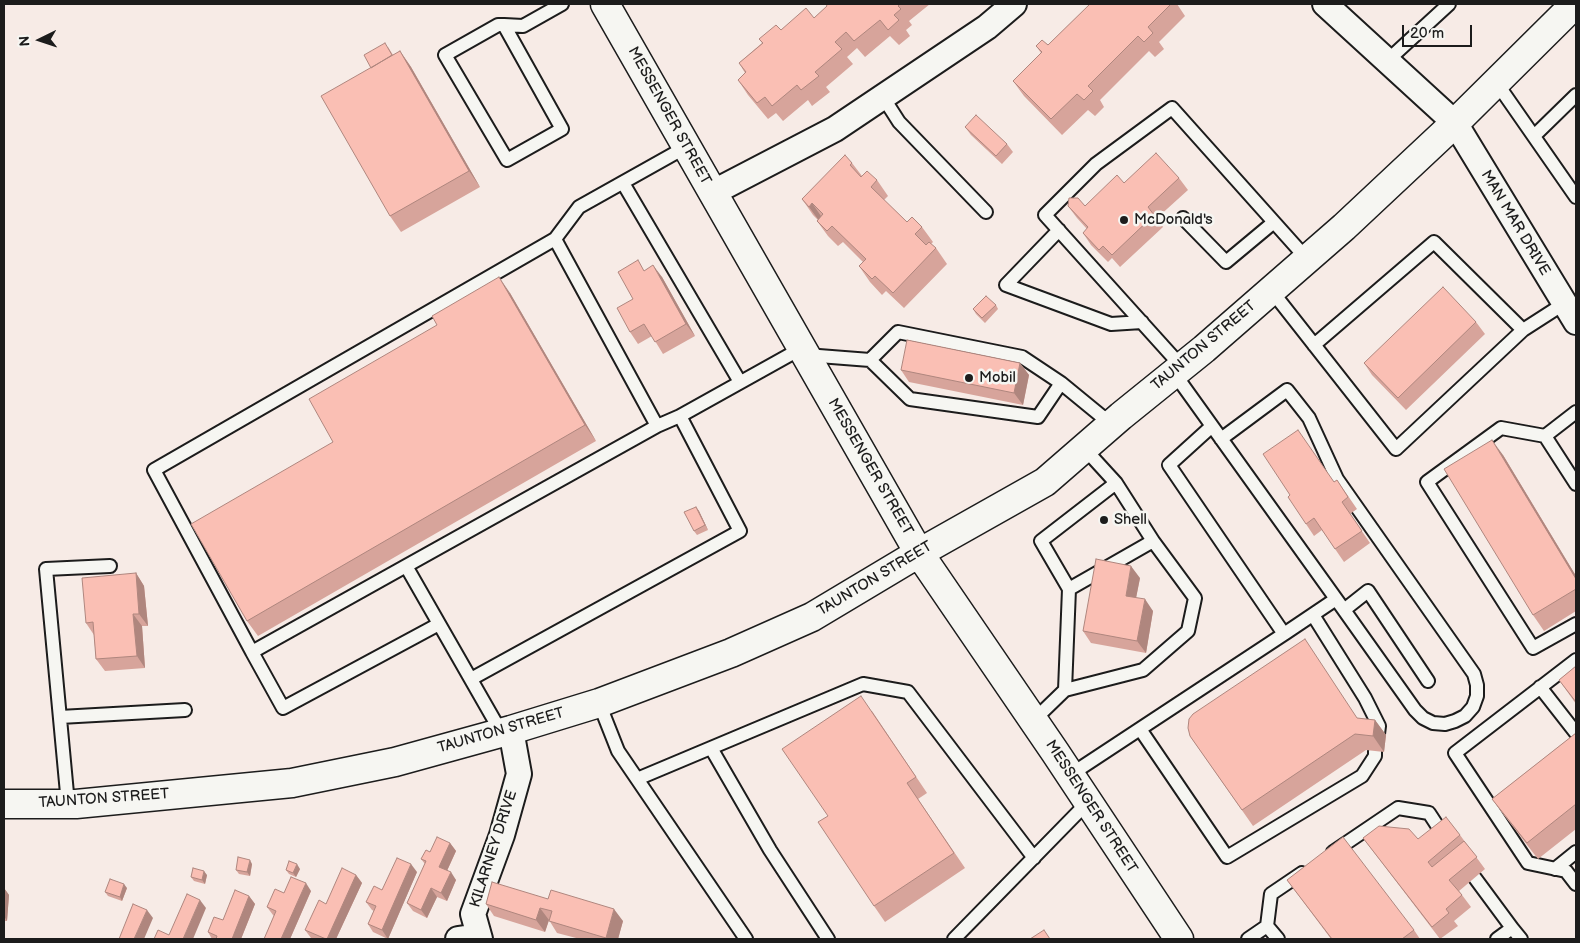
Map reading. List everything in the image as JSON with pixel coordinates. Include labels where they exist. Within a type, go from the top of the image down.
[{"type":"main road","name":"MESSENGER STREET","points":[[605,4],[919,553],[1034,720],[1179,939]]},
{"type":"main road","name":"TAUNTON STREET","points":[[4,804],[68,804],[292,783],[395,762],[600,703],[730,653],[812,617],[919,553],[1044,482],[1111,424],[1204,349],[1344,228],[1575,4]]},
{"type":"street","points":[[712,193],[835,129],[987,27],[1014,4]]},
{"type":"street","name":"MAN MAR DRIVE","points":[[1325,4],[1454,123],[1570,313]]},
{"type":"street","name":"KILARNEY DRIVE","points":[[472,938],[473,914],[502,835],[519,774],[506,731]]},
{"type":"lane","points":[[504,25],[562,130],[506,160],[445,55],[498,25],[504,25],[523,26],[562,4]]},
{"type":"lane","points":[[1388,61],[1449,4]]},
{"type":"lane","points":[[1496,82],[1576,197]]},
{"type":"lane","points":[[1534,136],[1576,95]]},
{"type":"lane","points":[[883,97],[899,122],[986,212]]},
{"type":"lane","points":[[1221,439],[1287,390],[1309,418],[1338,478],[1474,674],[1478,685],[1477,696],[1473,707],[1465,716],[1445,724],[1423,718],[1415,710],[1221,439],[1178,370],[1142,322],[1045,216],[1096,164],[1172,108],[1307,259]]},
{"type":"lane","points":[[439,624],[283,708],[154,470],[555,239],[579,207],[686,147]]},
{"type":"lane","points":[[623,183],[740,382]]},
{"type":"lane","points":[[1183,218],[1226,262],[1274,222]]},
{"type":"lane","points":[[1059,230],[1006,285],[1112,324],[1142,322]]},
{"type":"lane","points":[[555,239],[657,426]]},
{"type":"lane","points":[[1314,345],[1434,242],[1523,330]]},
{"type":"lane","points":[[1271,290],[1396,450],[1523,330],[1570,313]]},
{"type":"lane","points":[[870,360],[898,332],[1022,357],[1061,383],[1111,424]]},
{"type":"lane","points":[[252,652],[657,426],[680,416],[740,382],[804,352],[870,360],[910,399],[1038,417],[1061,383]]},
{"type":"lane","points":[[1545,436],[1576,412]]},
{"type":"lane","points":[[471,679],[740,531],[680,416]]},
{"type":"lane","points":[[1212,426],[1168,465],[1284,634]]},
{"type":"lane","points":[[1576,484],[1545,436],[1501,428],[1427,482],[1533,648],[1576,624]]},
{"type":"lane","points":[[1034,720],[1065,690],[1144,670],[1188,631],[1195,598],[1153,541],[1116,483],[1084,448]]},
{"type":"lane","points":[[1065,690],[1069,589],[1041,541],[1116,483]]},
{"type":"lane","points":[[1069,589],[1153,541]]},
{"type":"lane","points":[[68,804],[46,569],[110,566]]},
{"type":"lane","points":[[406,566],[471,679],[506,731]]},
{"type":"lane","points":[[1344,610],[1368,591],[1428,681]]},
{"type":"lane","points":[[1070,775],[1336,599]]},
{"type":"lane","points":[[1313,615],[1365,698],[1379,726],[1378,734]]},
{"type":"lane","points":[[1576,660],[1455,753],[1493,801],[1528,863],[1566,872],[1576,884]]},
{"type":"lane","points":[[637,779],[862,684],[908,692],[1034,858]]},
{"type":"lane","points":[[1540,687],[1574,738]]},
{"type":"lane","points":[[600,703],[618,751],[746,939]]},
{"type":"lane","points":[[60,717],[185,710]]},
{"type":"lane","points":[[1140,729],[1227,857],[1362,776],[1375,756],[1375,751]]},
{"type":"lane","points":[[711,748],[770,850],[828,939]]},
{"type":"lane","points":[[954,939],[1088,802]]},
{"type":"lane","points":[[1326,856],[1398,808],[1429,813],[1444,836]]},
{"type":"lane","points":[[1556,869],[1576,852]]},
{"type":"lane","points":[[1278,939],[1267,926],[1271,894],[1310,867]]},
{"type":"lane","points":[[1475,878],[1521,939]]},
{"type":"lane","points":[[1248,939],[1267,926]]},
{"type":"lane","points":[[1497,939],[1512,928]]},
{"type":"building","points":[[826,4],[900,4],[898,6],[901,9],[894,15],[899,20],[888,30],[880,20],[854,41],[846,32],[835,42],[842,49],[815,72],[819,76],[801,90],[797,85],[772,106],[765,97],[757,103],[738,80],[746,72],[739,63],[763,43],[759,39],[776,25],[781,30],[806,8],[814,18],[827,6]]},
{"type":"building","points":[[1090,4],[1171,4],[1148,27],[1153,33],[1144,42],[1138,36],[1088,86],[1093,91],[1084,100],[1077,94],[1051,119],[1013,81],[1042,52],[1036,46],[1042,40],[1048,45]]},
{"type":"building","points":[[385,43],[392,55],[371,68],[364,55]]},
{"type":"building","points":[[400,51],[469,171],[390,216],[321,96]]},
{"type":"building","points":[[976,115],[1007,144],[996,156],[965,127]]},
{"type":"building","points":[[1156,153],[1179,178],[1148,207],[1154,215],[1112,255],[1103,246],[1099,250],[1083,233],[1088,227],[1068,206],[1069,198],[1078,198],[1085,206],[1117,175],[1124,183]]},
{"type":"building","points":[[845,155],[852,163],[850,165],[861,177],[867,171],[877,180],[871,187],[907,222],[912,217],[922,227],[915,234],[926,245],[929,242],[936,248],[893,293],[875,276],[872,279],[859,266],[866,259],[832,226],[827,231],[817,221],[823,214],[812,203],[809,207],[802,199]]},
{"type":"building","points":[[638,260],[644,271],[653,265],[686,324],[655,342],[644,324],[630,332],[617,308],[633,299],[618,272]]},
{"type":"building","points":[[499,277],[585,425],[247,621],[191,524],[333,442],[309,399],[437,325],[432,316]]},
{"type":"building","points":[[1443,287],[1476,322],[1398,398],[1364,363]]},
{"type":"building","points":[[986,296],[996,305],[982,318],[973,309]]},
{"type":"building","name":"Mobil","points":[[907,340],[1020,363],[1014,393],[901,370]]},
{"type":"building","points":[[1298,430],[1334,482],[1337,480],[1348,497],[1342,502],[1362,531],[1335,549],[1314,518],[1306,524],[1288,497],[1290,495],[1263,454]]},
{"type":"building","points":[[1492,440],[1576,579],[1576,589],[1533,615],[1444,469]]},
{"type":"building","points":[[696,507],[705,525],[694,531],[684,512]]},
{"type":"building","points":[[1096,559],[1131,566],[1126,596],[1145,599],[1137,641],[1083,631]]},
{"type":"building","points":[[136,573],[139,614],[133,614],[137,656],[96,659],[93,622],[86,623],[82,578]]},
{"type":"building","points":[[1305,639],[1357,718],[1375,720],[1373,736],[1355,734],[1242,810],[1190,736],[1188,728],[1189,719],[1193,714]]},
{"type":"building","points":[[1576,666],[1576,702],[1559,680]]},
{"type":"building","points":[[861,696],[916,777],[907,783],[954,853],[874,906],[818,822],[828,816],[782,749]]},
{"type":"building","points":[[1576,733],[1576,804],[1527,843],[1492,799]]},
{"type":"building","points":[[1446,817],[1460,835],[1428,862],[1432,867],[1464,841],[1477,857],[1449,880],[1462,895],[1446,909],[1449,913],[1432,927],[1363,838],[1379,826],[1409,829],[1418,839]]},
{"type":"building","points":[[437,837],[450,843],[439,867],[451,872],[441,893],[431,888],[421,910],[407,903],[426,861],[421,859],[426,850],[430,852]]},
{"type":"building","points":[[1343,837],[1414,930],[1402,939],[1332,939],[1287,880]]},
{"type":"building","points":[[238,857],[250,860],[247,872],[236,870]]},
{"type":"building","points":[[397,858],[411,864],[382,930],[368,924],[376,906],[366,902],[374,886],[382,890]]},
{"type":"building","points":[[289,861],[297,864],[293,873],[286,870]]},
{"type":"building","points":[[193,868],[204,871],[202,880],[191,877]]},
{"type":"building","points":[[342,868],[356,875],[326,939],[305,930],[319,900],[326,904]]},
{"type":"building","points":[[291,877],[306,883],[281,939],[264,939],[276,911],[267,907],[275,889],[284,893]]},
{"type":"building","points":[[110,879],[124,884],[120,897],[105,892]]},
{"type":"building","points":[[492,882],[548,899],[551,890],[614,909],[606,938],[549,921],[552,911],[540,908],[536,920],[486,904]]},
{"type":"building","points":[[235,890],[249,896],[232,939],[216,939],[217,936],[208,932],[214,917],[223,920]]},
{"type":"building","points":[[187,894],[200,900],[183,939],[154,939],[158,930],[169,935]]},
{"type":"building","points":[[133,904],[147,910],[134,939],[119,939]]},
{"type":"building","points":[[1044,930],[1050,939],[1030,939]]},
{"type":"place","name":"McDonald's","points":[[1124,220]]},
{"type":"place","name":"Mobil","points":[[969,378]]},
{"type":"place","name":"Shell","points":[[1104,520]]}]
